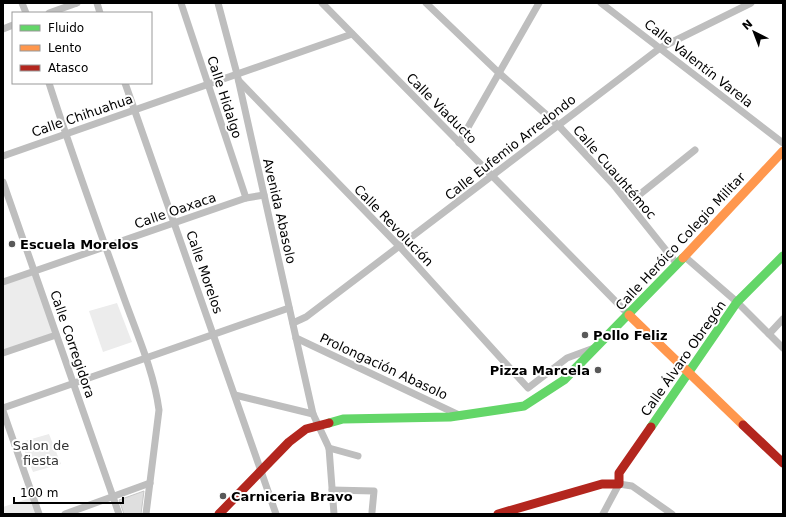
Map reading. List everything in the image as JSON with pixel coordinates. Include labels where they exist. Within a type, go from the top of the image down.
[{"type":"main road","name":"Calle Heróico Colegio Militar","points":[[219,514],[289,442],[306,429],[343,419],[461,416],[524,406],[545,394],[564,380],[629,315],[783,152]]},
{"type":"main road","name":"Calle Álvaro Obregón","points":[[620,484],[619,473],[737,302],[783,256]]},
{"type":"main road","points":[[629,315],[783,463]]},
{"type":"main road","points":[[498,514],[513,512],[602,484],[620,484]]},
{"type":"street","points":[[52,12],[77,3]]},
{"type":"street","name":"Calle Hidalgo","points":[[181,3],[246,198]]},
{"type":"street","name":"Avenida Abasolo","points":[[218,3],[238,78],[313,414],[329,448]]},
{"type":"street","name":"Calle Viaducto","points":[[322,3],[629,315]]},
{"type":"street","name":"Calle Cuauhtémoc","points":[[426,3],[499,73],[558,125],[613,184],[677,264]]},
{"type":"street","points":[[459,143],[539,3]]},
{"type":"street","name":"Calle Valentín Varela","points":[[601,3],[783,143]]},
{"type":"street","name":"Calle Eufemio Arredondo","points":[[293,323],[306,317],[400,247],[660,48],[751,3]]},
{"type":"street","name":"Calle Chihuahua","points":[[3,156],[208,85],[238,78],[352,34]]},
{"type":"street","name":"Calle Revolución","points":[[238,78],[400,247],[528,388]]},
{"type":"street","points":[[48,84],[145,358],[158,399],[159,410],[146,514]]},
{"type":"street","name":"Calle Morelos","points":[[125,84],[262,470],[276,514]]},
{"type":"street","points":[[629,203],[695,150]]},
{"type":"street","name":"Calle Corregidora","points":[[3,182],[119,514]]},
{"type":"street","name":"Calle Oaxaca","points":[[3,282],[246,198],[264,195]]},
{"type":"street","points":[[684,256],[737,302],[783,348]]},
{"type":"street","points":[[3,408],[73,382],[214,335],[289,308]]},
{"type":"street","points":[[769,334],[783,320]]},
{"type":"street","points":[[3,353],[56,335]]},
{"type":"street","name":"Prolongación Abasolo","points":[[296,338],[461,416]]},
{"type":"street","name":"Calle Heróico Colegio Militar","points":[[528,388],[567,358],[595,348]]},
{"type":"street","points":[[235,395],[313,414]]},
{"type":"street","points":[[3,412],[39,514]]},
{"type":"street","points":[[334,514],[329,448],[358,456]]},
{"type":"street","points":[[65,514],[150,484]]},
{"type":"street","points":[[603,514],[620,484],[632,486],[672,514]]},
{"type":"street","points":[[332,490],[374,491],[372,512]]},
{"type":"green space","points":[[34,272],[56,335],[3,353],[3,284]]},
{"type":"green space","points":[[117,303],[132,342],[103,352],[89,311]]},
{"type":"green space","name":"Salon de fiesta","points":[[49,434],[61,464],[33,472],[21,442]]},
{"type":"green space","points":[[33,497],[39,514],[3,514],[3,507]]},
{"type":"building","points":[[144,491],[141,514],[124,514],[119,500]]},
{"type":"traffic: fast","points":[[651,427],[737,302],[783,256]]},
{"type":"traffic: fast","points":[[329,423],[343,419],[450,417],[524,406],[564,380],[683,258]]},
{"type":"traffic: slow","points":[[683,258],[783,151]]},
{"type":"traffic: slow","points":[[629,315],[743,425]]},
{"type":"traffic: jam","points":[[219,514],[289,442],[306,429],[329,423]]},
{"type":"traffic: jam","points":[[743,425],[783,463]]},
{"type":"traffic: jam","points":[[498,514],[602,484],[619,484],[619,473],[651,427]]},
{"type":"place","name":"Escuela Morelos","points":[[12,244]]},
{"type":"place","name":"Pollo Feliz","points":[[585,335]]},
{"type":"place","name":"Pizza Marcela","points":[[598,370]]},
{"type":"place","name":"Carniceria Bravo","points":[[223,496]]}]
